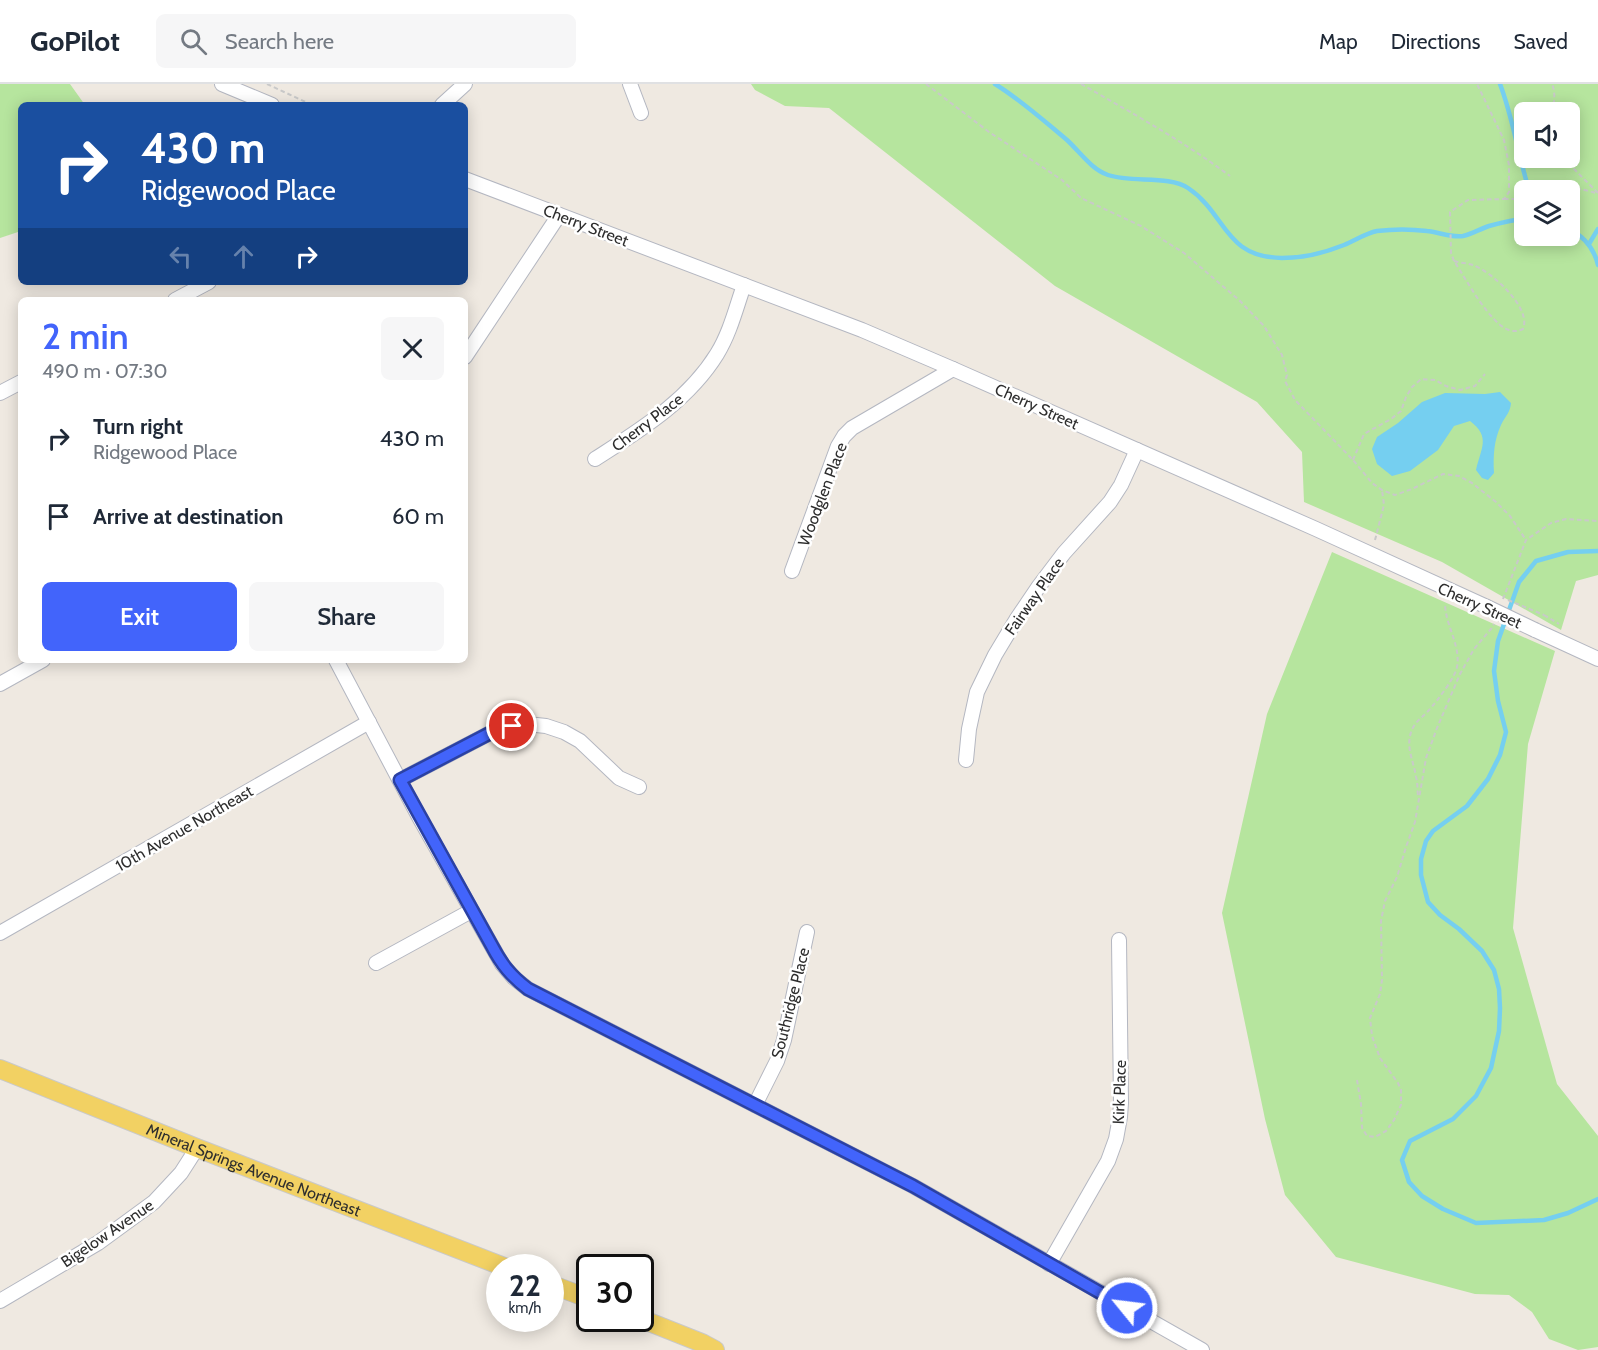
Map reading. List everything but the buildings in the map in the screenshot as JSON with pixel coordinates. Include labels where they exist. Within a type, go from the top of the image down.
[{"type":"main road","name":"Mineral Springs Avenue Northeast","points":[[0,1070],[486,1260]]},
{"type":"main road","points":[[654,1324],[715,1350]]},
{"type":"street","points":[[222,84],[265,102]]},
{"type":"street","points":[[445,102],[465,84]]},
{"type":"street","points":[[630,84],[641,113]]},
{"type":"street","name":"Cherry Street","points":[[468,180],[862,330],[1316,529],[1598,658]]},
{"type":"street","points":[[468,352],[559,215]]},
{"type":"street","points":[[181,297],[203,285]]},
{"type":"street","name":"Cherry Place","points":[[595,459],[663,413],[702,376],[729,330],[744,285]]},
{"type":"street","name":"Woodglen Place","points":[[792,571],[838,446],[844,436],[852,428],[953,369]]},
{"type":"street","points":[[0,393],[18,384]]},
{"type":"street","name":"Fairway Place","points":[[966,760],[969,729],[977,692],[995,655],[1039,586],[1110,502],[1121,485],[1137,450]]},
{"type":"street","points":[[0,684],[38,663]]},
{"type":"street","points":[[338,663],[471,910],[502,964],[514,978],[528,989],[913,1186],[1050,1263],[1183,1346],[1202,1350]]},
{"type":"street","name":"10th Avenue Northeast","points":[[0,933],[369,722]]},
{"type":"street","points":[[400,780],[494,731],[527,724],[546,726],[564,732],[580,741],[619,778],[639,787]]},
{"type":"street","points":[[376,963],[471,910]]},
{"type":"street","name":"Southridge Place","points":[[755,1105],[777,1061],[784,1040],[807,932]]},
{"type":"street","name":"Kirk Place","points":[[1050,1263],[1108,1161],[1116,1139],[1121,1103],[1119,940]]},
{"type":"street","name":"Bigelow Avenue","points":[[0,1301],[98,1243],[154,1202],[181,1173],[197,1148]]},
{"type":"path","points":[[267,84],[306,102]]},
{"type":"path","points":[[926,84],[989,132],[1062,180],[1081,198],[1141,226],[1184,253],[1239,300],[1264,326],[1282,355],[1287,375],[1285,381],[1295,400],[1372,483],[1395,495],[1443,474],[1459,476],[1496,502],[1510,516],[1526,540]]},
{"type":"path","points":[[1081,84],[1153,125],[1230,176]]},
{"type":"path","points":[[1477,84],[1504,140],[1509,165],[1509,192],[1504,199]]},
{"type":"path","points":[[1552,84],[1554,102]]},
{"type":"path","points":[[1573,168],[1598,193]]},
{"type":"path","points":[[1580,189],[1598,193]]},
{"type":"path","points":[[1454,261],[1473,265],[1500,283],[1523,312],[1526,323],[1523,329],[1515,332],[1506,330],[1490,316],[1454,261],[1451,253],[1450,212],[1468,200],[1514,199]]},
{"type":"path","points":[[1353,460],[1364,434],[1401,411],[1412,387],[1422,379],[1435,380],[1460,390],[1475,386],[1485,374]]},
{"type":"path","points":[[1371,555],[1384,505],[1382,490]]},
{"type":"path","points":[[1500,607],[1526,540],[1551,523],[1566,519],[1598,521]]},
{"type":"path","points":[[1419,804],[1417,778],[1410,753],[1410,737],[1415,723],[1428,711],[1457,669],[1455,645],[1444,605],[1448,590]]},
{"type":"path","points":[[1502,598],[1544,615]]},
{"type":"path","points":[[1357,1080],[1362,1128],[1367,1136],[1375,1137],[1386,1131],[1401,1105],[1401,1090],[1380,1058],[1372,1036],[1370,1018],[1380,994],[1382,980],[1381,921],[1385,901],[1397,877],[1415,822],[1426,758],[1437,728],[1460,674],[1496,618]]},
{"type":"green space","points":[[0,84],[70,84],[83,102],[18,102],[18,232],[0,238]]},
{"type":"green space","points":[[751,84],[1598,84],[1598,575],[1576,581],[1561,630],[1442,562],[1304,502],[1302,452],[1257,402],[1055,286],[829,108],[785,106],[755,90]]},
{"type":"green space","points":[[1332,552],[1555,651],[1528,744],[1513,928],[1557,1084],[1598,1136],[1598,1347],[1578,1350],[1549,1339],[1532,1312],[1509,1295],[1475,1294],[1336,1257],[1285,1195],[1265,1119],[1222,913],[1267,714]]},
{"type":"water","points":[[1500,392],[1511,403],[1497,436],[1494,473],[1488,480],[1482,478],[1476,470],[1483,443],[1480,432],[1470,421],[1454,426],[1438,450],[1410,471],[1392,476],[1377,464],[1372,449],[1377,437],[1398,423],[1422,402],[1445,393]]},
{"type":"waterway","points":[[995,84],[1041,118],[1102,172],[1128,179],[1161,180],[1188,188],[1201,198],[1237,242],[1248,250],[1263,256],[1282,258],[1314,254],[1336,248],[1377,231],[1415,230],[1459,236],[1514,221]]},
{"type":"waterway","points":[[1500,84],[1526,180]]},
{"type":"waterway","points":[[1589,244],[1598,229]]},
{"type":"waterway","points":[[1580,236],[1594,253],[1598,265]]},
{"type":"waterway","points":[[1598,551],[1568,552],[1536,561],[1519,582],[1498,641],[1494,671],[1498,701],[1506,732],[1500,755],[1488,779],[1467,806],[1433,831],[1426,841],[1421,859],[1421,875],[1428,902],[1482,951],[1494,970],[1499,989],[1499,1031],[1491,1068],[1476,1096],[1453,1119],[1410,1141],[1402,1160],[1409,1182],[1422,1196],[1443,1209],[1476,1223],[1544,1220],[1568,1213],[1598,1199]]},
{"type":"route","points":[[512,726],[494,731],[400,780],[419,818],[502,964],[514,978],[528,989],[913,1186],[1127,1308]]}]
